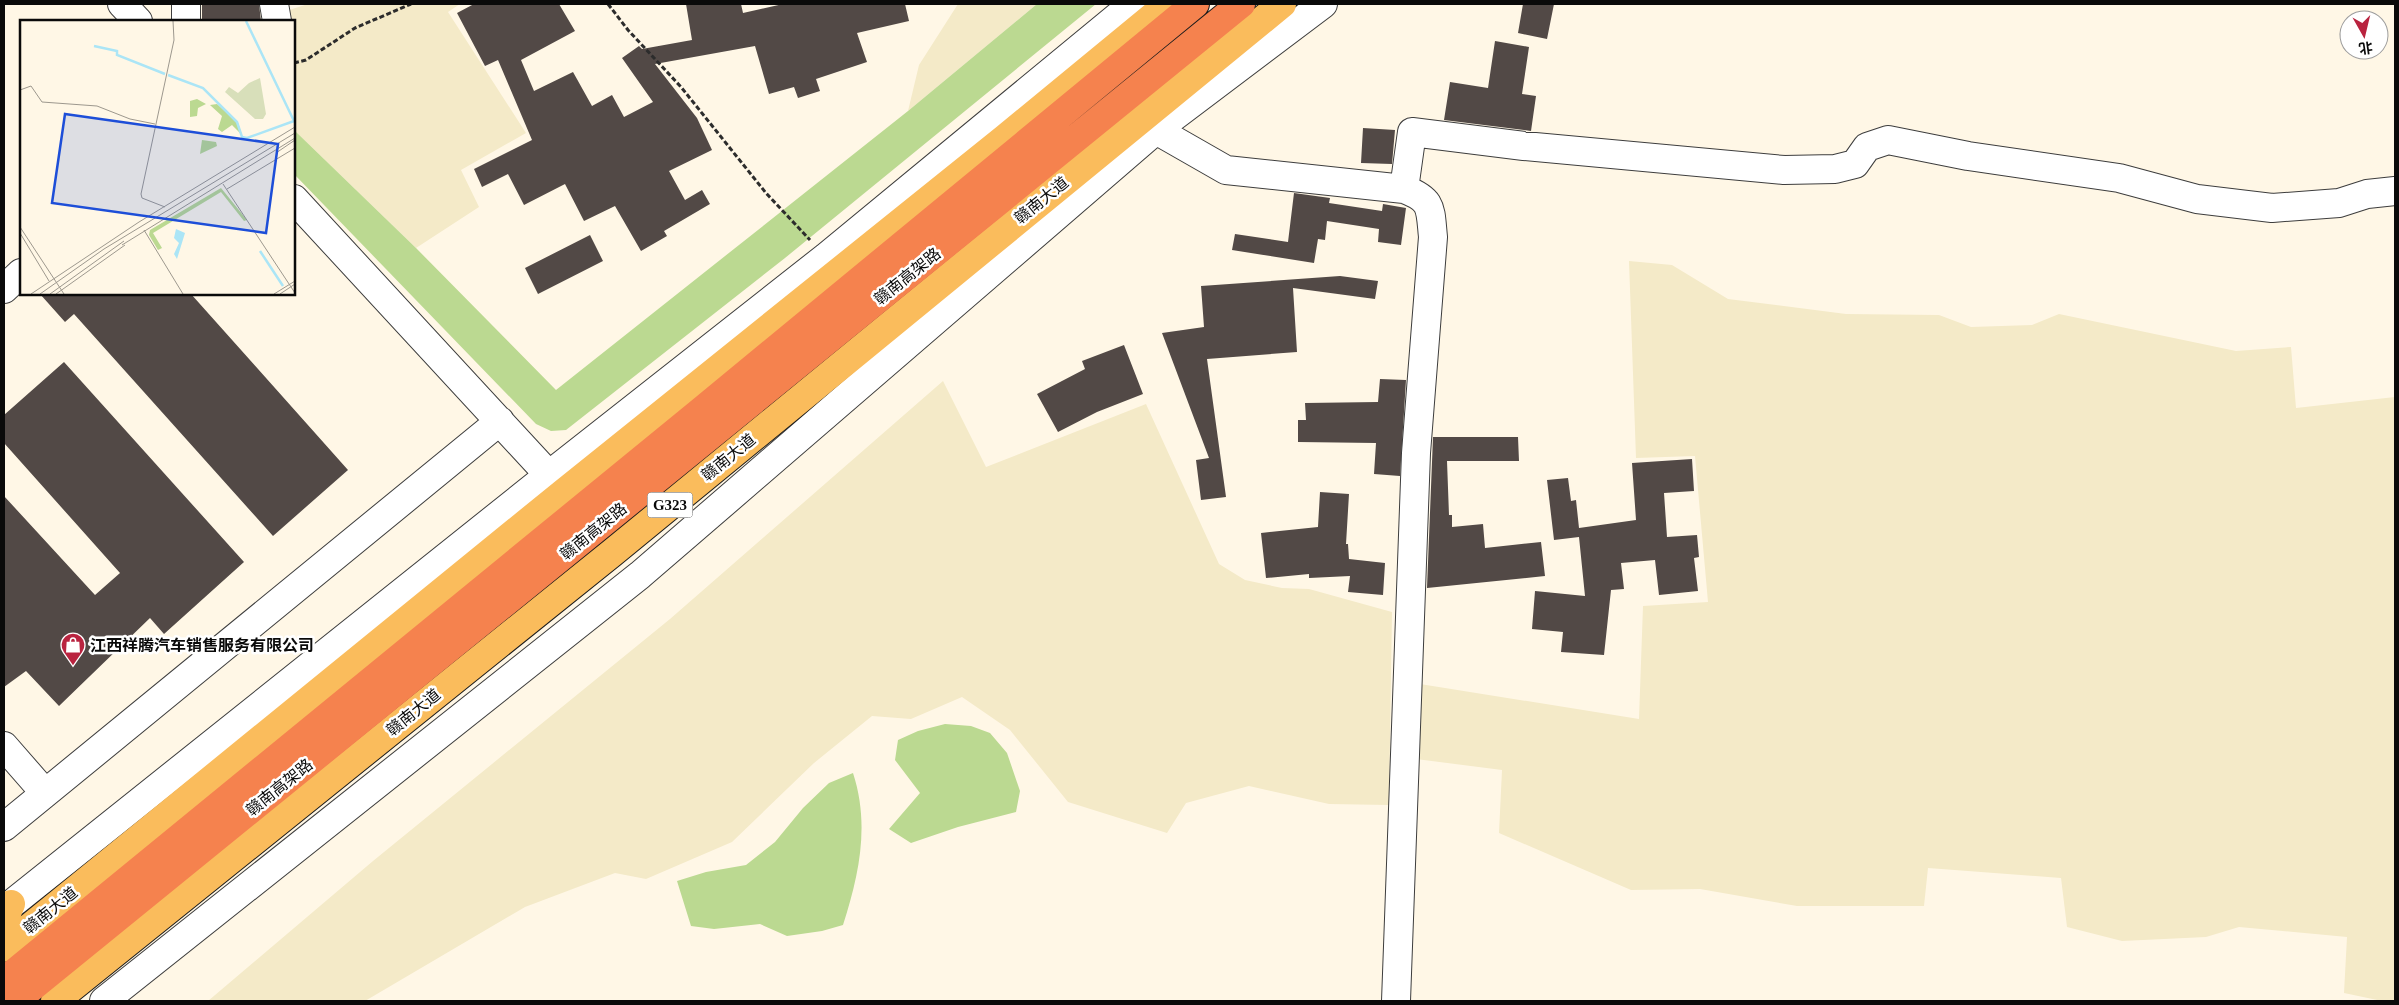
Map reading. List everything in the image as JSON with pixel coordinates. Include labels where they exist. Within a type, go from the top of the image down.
[{"type":"highway","name":"赣南高架路","points":[[4,981],[1195,4]]},
{"type":"highway","name":"赣南高架路","points":[[15,1001],[1241,4]]},
{"type":"main road","name":"赣南大道","points":[[4,948],[1168,4]]},
{"type":"main road","name":"赣南大道","points":[[55,1001],[596,565],[1282,4]]},
{"type":"street","points":[[122,4],[137,20]]},
{"type":"street","points":[[186,4],[186,20]]},
{"type":"street","points":[[274,4],[277,20]]},
{"type":"street","points":[[6,911],[549,475],[826,257],[1133,4]]},
{"type":"street","points":[[104,1001],[640,575],[1156,130],[1323,4]]},
{"type":"street","points":[[1156,130],[1226,170],[1404,189],[1421,196],[1430,208],[1433,237],[1416,453],[1396,1001]]},
{"type":"street","points":[[1404,189],[1412,132],[1534,147],[1784,170],[1835,170],[1855,164],[1868,147],[1888,140],[1968,156],[2119,178],[2197,199],[2272,208],[2339,203],[2367,194],[2395,191]]},
{"type":"street","points":[[295,200],[549,475]]},
{"type":"street","points":[[4,289],[20,274]]},
{"type":"street","points":[[4,827],[500,422]]},
{"type":"street","points":[[4,746],[45,793]]},
{"type":"path","points":[[295,63],[306,60],[355,28],[411,4]]},
{"type":"path","points":[[608,4],[628,30],[682,86],[766,193],[826,257]]},
{"type":"shaded area","points":[[308,4],[460,4],[448,12],[526,133],[461,170],[479,207],[416,248],[295,131],[295,20],[284,20],[283,12]]},
{"type":"shaded area","points":[[958,4],[1037,4],[908,111],[919,65]]},
{"type":"shaded area","points":[[1629,261],[1672,265],[1728,299],[1846,314],[1939,315],[1971,327],[2032,325],[2059,314],[2236,351],[2291,347],[2296,408],[2395,397],[2395,1001],[2382,1001],[2344,993],[2347,937],[2239,927],[2206,937],[2122,941],[2067,927],[2061,878],[1928,868],[1924,906],[1797,906],[1700,889],[1631,890],[1499,833],[1502,770],[1416,759],[1420,684],[1639,719],[1643,606],[1708,602],[1695,456],[1636,458]]},
{"type":"shaded area","points":[[943,381],[986,467],[1146,404],[1219,564],[1245,580],[1282,588],[1309,589],[1392,612],[1389,805],[1329,804],[1249,786],[1186,803],[1167,833],[1068,802],[1010,730],[962,697],[911,719],[872,716],[814,763],[732,842],[646,879],[615,873],[525,907],[365,1001],[208,1001],[373,861],[670,619]]},
{"type":"green space","points":[[1037,4],[1096,4],[785,258],[566,430],[551,431],[536,424],[295,175],[295,131],[416,248],[556,390],[908,111]]},
{"type":"green space","points":[[945,724],[971,726],[990,733],[1007,753],[1020,791],[1016,812],[958,827],[911,843],[889,829],[920,793],[895,760],[898,740],[918,731]]},
{"type":"green space","points":[[853,773],[858,792],[862,831],[858,869],[843,925],[822,931],[787,936],[760,924],[714,929],[691,926],[677,881],[706,872],[746,865],[775,842],[803,808],[829,783]]},
{"type":"building","points":[[202,4],[259,4],[261,20],[202,20]]},
{"type":"building","points":[[474,4],[559,4],[575,31],[521,60],[534,91],[573,72],[592,106],[612,95],[624,117],[653,102],[622,58],[639,46],[642,49],[692,40],[686,4],[741,4],[743,13],[783,4],[905,4],[909,21],[857,33],[867,62],[816,79],[820,91],[798,98],[794,87],[769,94],[755,46],[655,64],[697,118],[712,150],[669,171],[685,200],[702,190],[710,204],[664,231],[667,236],[641,251],[615,206],[584,221],[565,184],[524,205],[508,174],[482,187],[474,169],[532,140],[498,60],[485,66],[457,13]]},
{"type":"building","points":[[1523,4],[1554,4],[1547,39],[1518,33]]},
{"type":"building","points":[[1495,41],[1529,47],[1522,94],[1536,96],[1531,131],[1444,120],[1450,82],[1488,88]]},
{"type":"building","points":[[1363,128],[1395,130],[1392,164],[1361,163]]},
{"type":"building","points":[[1294,193],[1330,198],[1329,203],[1382,211],[1383,204],[1406,208],[1401,245],[1378,242],[1379,229],[1327,221],[1325,240],[1318,239],[1314,263],[1232,250],[1235,234],[1288,242]]},
{"type":"building","points":[[590,235],[603,261],[538,294],[525,268]]},
{"type":"building","points":[[1340,276],[1378,281],[1375,299],[1293,288],[1297,352],[1207,359],[1226,497],[1201,500],[1196,460],[1209,458],[1162,333],[1204,327],[1201,286]]},
{"type":"building","points":[[41,295],[192,295],[348,470],[273,536],[74,314],[65,322]]},
{"type":"building","points":[[1124,345],[1143,394],[1097,412],[1058,432],[1037,394],[1085,369],[1082,361]]},
{"type":"building","points":[[64,362],[244,562],[164,634],[150,618],[59,706],[26,671],[4,687],[4,496],[95,595],[120,573],[4,443],[4,415]]},
{"type":"building","points":[[1380,379],[1406,380],[1400,476],[1374,474],[1376,443],[1298,442],[1298,420],[1306,420],[1305,403],[1378,402]]},
{"type":"building","points":[[1433,437],[1518,437],[1519,461],[1447,461],[1449,515],[1452,515],[1452,527],[1483,524],[1485,548],[1541,542],[1545,576],[1427,588]]},
{"type":"building","points":[[1692,459],[1694,491],[1664,493],[1667,537],[1697,535],[1699,557],[1694,558],[1698,591],[1659,595],[1655,560],[1621,563],[1624,589],[1611,590],[1604,655],[1561,652],[1563,632],[1532,629],[1535,591],[1585,596],[1579,537],[1554,540],[1547,480],[1568,478],[1571,501],[1576,500],[1579,528],[1636,520],[1632,463]]},
{"type":"building","points":[[1320,492],[1349,494],[1346,544],[1348,544],[1349,559],[1385,563],[1383,595],[1348,592],[1350,576],[1309,578],[1309,574],[1266,578],[1261,533],[1318,527]]},
{"type":"place","name":"江西祥腾汽车销售服务有限公司","points":[[73,666]]}]
